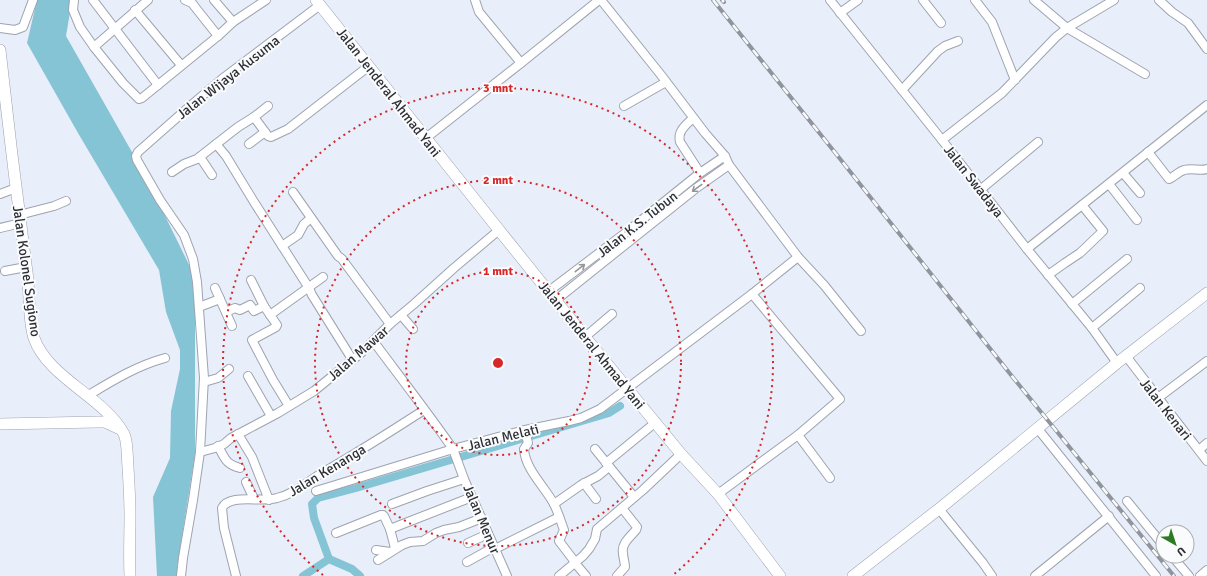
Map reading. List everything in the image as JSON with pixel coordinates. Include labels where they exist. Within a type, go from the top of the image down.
[{"type":"main road","name":"Jalan Jenderal Ahmad Yani","points":[[318,3],[585,337],[682,454],[718,494],[780,576]]},
{"type":"main road","name":"Jalan Kolonel Sugiono","points":[[0,50],[2,82],[26,267],[32,331],[38,347],[45,358],[93,400],[125,436],[130,515],[130,576]]},
{"type":"main road","points":[[853,576],[939,510],[1122,360],[1207,293]]},
{"type":"main road","points":[[89,422],[95,416],[97,405]]},
{"type":"main road","points":[[0,424],[104,422],[120,429]]},
{"type":"street","points":[[0,28],[15,30],[23,27],[33,0]]},
{"type":"street","points":[[74,0],[74,15],[80,27],[123,83],[139,98],[142,98],[233,22],[266,0]]},
{"type":"street","points":[[93,0],[158,85]]},
{"type":"street","points":[[94,47],[114,28],[148,0]]},
{"type":"street","points":[[185,0],[195,7],[218,36]]},
{"type":"street","points":[[214,0],[233,22]]},
{"type":"street","points":[[475,0],[479,12],[521,63]]},
{"type":"street","points":[[426,138],[600,0],[693,118],[725,156],[729,165],[798,257],[861,331]]},
{"type":"street","name":"Jalan Swadaya","points":[[830,0],[942,140],[1027,250],[1092,328],[1122,360]]},
{"type":"street","points":[[840,13],[858,0]]},
{"type":"street","points":[[923,0],[941,23]]},
{"type":"street","points":[[975,0],[996,28],[1015,80]]},
{"type":"street","points":[[1034,0],[1067,28],[1145,74]]},
{"type":"street","points":[[942,140],[1002,93],[1056,37],[1067,28],[1114,0]]},
{"type":"street","points":[[1159,0],[1172,12],[1188,23],[1207,50]]},
{"type":"street","name":"Jalan Wijaya Kusuma","points":[[199,308],[196,275],[189,247],[184,235],[160,200],[136,156],[138,152],[217,84],[318,3]]},
{"type":"street","points":[[135,10],[181,65]]},
{"type":"street","points":[[902,90],[938,51],[945,46],[958,41]]},
{"type":"street","points":[[254,117],[268,136],[271,137],[288,129],[369,66]]},
{"type":"street","points":[[624,106],[666,82]]},
{"type":"street","points":[[1027,250],[1207,105]]},
{"type":"street","points":[[172,172],[184,164],[200,157],[268,106]]},
{"type":"street","points":[[693,118],[683,128],[679,138],[680,142],[700,173]]},
{"type":"street","points":[[249,144],[265,132]]},
{"type":"street","points":[[980,190],[1038,142]]},
{"type":"street","points":[[216,144],[226,156],[352,359]]},
{"type":"street","points":[[1148,152],[1169,179],[1182,170],[1207,169]]},
{"type":"street","name":"Jalan K.S. Tubun","points":[[556,300],[700,173],[725,156]]},
{"type":"street","points":[[200,157],[212,175]]},
{"type":"street","name":"Jalan K.S. Tubun","points":[[549,291],[729,165]]},
{"type":"street","points":[[1123,172],[1140,193]]},
{"type":"street","points":[[1108,184],[1137,220]]},
{"type":"street","points":[[0,194],[16,188]]},
{"type":"street","points":[[293,192],[338,256],[390,324]]},
{"type":"street","points":[[0,228],[66,201]]},
{"type":"street","points":[[1048,275],[1080,253],[1103,231],[1082,205]]},
{"type":"street","points":[[282,246],[298,235],[304,224],[311,218]]},
{"type":"street","name":"Jalan Mawar","points":[[200,452],[218,446],[314,391],[374,342],[390,324],[498,230]]},
{"type":"street","name":"Jalan Melati","points":[[374,342],[454,450],[527,437],[581,418],[600,409],[752,294],[798,257]]},
{"type":"street","points":[[1072,304],[1127,259]]},
{"type":"street","points":[[5,271],[26,267]]},
{"type":"street","points":[[270,315],[324,277]]},
{"type":"street","points":[[251,280],[276,326],[252,340],[273,380],[289,406]]},
{"type":"street","points":[[214,288],[232,326]]},
{"type":"street","points":[[1092,328],[1140,288]]},
{"type":"street","points":[[718,494],[798,435],[840,399],[752,294]]},
{"type":"street","points":[[181,576],[200,452],[204,382],[199,308],[220,299]]},
{"type":"street","points":[[226,312],[235,308],[240,310],[250,305],[254,311],[264,306]]},
{"type":"street","points":[[402,314],[413,329]]},
{"type":"street","points":[[585,337],[612,314]]},
{"type":"street","points":[[87,396],[128,372],[149,362],[165,358]]},
{"type":"street","name":"Jalan Kenari","points":[[1122,360],[1158,398],[1207,461]]},
{"type":"street","points":[[1158,398],[1207,361]]},
{"type":"street","points":[[204,382],[220,377],[229,369]]},
{"type":"street","points":[[248,376],[271,416]]},
{"type":"street","name":"Jalan Kenanga","points":[[236,576],[224,528],[222,508],[225,503],[244,499],[276,499],[293,492],[372,444],[424,410]]},
{"type":"street","points":[[554,504],[584,483],[598,476],[608,465],[656,422]]},
{"type":"street","points":[[1038,429],[1156,576]]},
{"type":"street","points":[[238,434],[252,457],[269,500]]},
{"type":"street","points":[[798,435],[830,478]]},
{"type":"street","points":[[527,437],[524,449],[525,457],[535,476],[554,504],[564,530],[559,540],[586,576]]},
{"type":"street","points":[[1198,450],[1207,443]]},
{"type":"street","points":[[218,446],[228,463],[232,466],[240,468]]},
{"type":"street","points":[[595,449],[634,497]]},
{"type":"street","points":[[316,491],[454,450]]},
{"type":"street","name":"Jalan Menur","points":[[454,450],[464,479],[482,518],[504,575]]},
{"type":"street","points":[[559,576],[583,556],[592,545],[598,529],[682,454]]},
{"type":"street","points":[[392,504],[464,479]]},
{"type":"street","points":[[246,482],[254,499]]},
{"type":"street","points":[[584,483],[596,499]]},
{"type":"street","points":[[390,529],[472,497]]},
{"type":"street","points":[[1127,501],[1155,535]]},
{"type":"street","points":[[617,576],[625,567],[623,555],[624,545],[636,530],[636,527],[622,508]]},
{"type":"street","points":[[939,510],[992,576]]},
{"type":"street","points":[[336,533],[381,515],[384,516],[390,529],[393,550]]},
{"type":"street","points":[[1035,576],[1108,516]]},
{"type":"street","points":[[467,562],[559,517]]},
{"type":"street","points":[[378,560],[393,550],[410,542],[423,541],[436,533],[459,527],[482,518]]},
{"type":"street","points":[[468,543],[488,534]]},
{"type":"street","points":[[376,550],[393,550]]},
{"type":"street","points":[[1179,564],[1189,576]]},
{"type":"street","points":[[1200,576],[1207,570]]},
{"type":"water","points":[[37,0],[72,0],[66,36],[145,175],[195,277],[195,454],[177,568],[178,576],[157,576],[153,497],[170,458],[171,411],[180,369],[180,350],[166,312],[159,270],[27,43]]},
{"type":"waterway","points":[[329,559],[314,518],[312,504],[318,498],[609,413],[620,406]]},
{"type":"waterway","points":[[303,576],[329,559],[352,569],[360,576]]},
{"type":"railway","points":[[713,0],[1011,375],[1174,576]]}]
